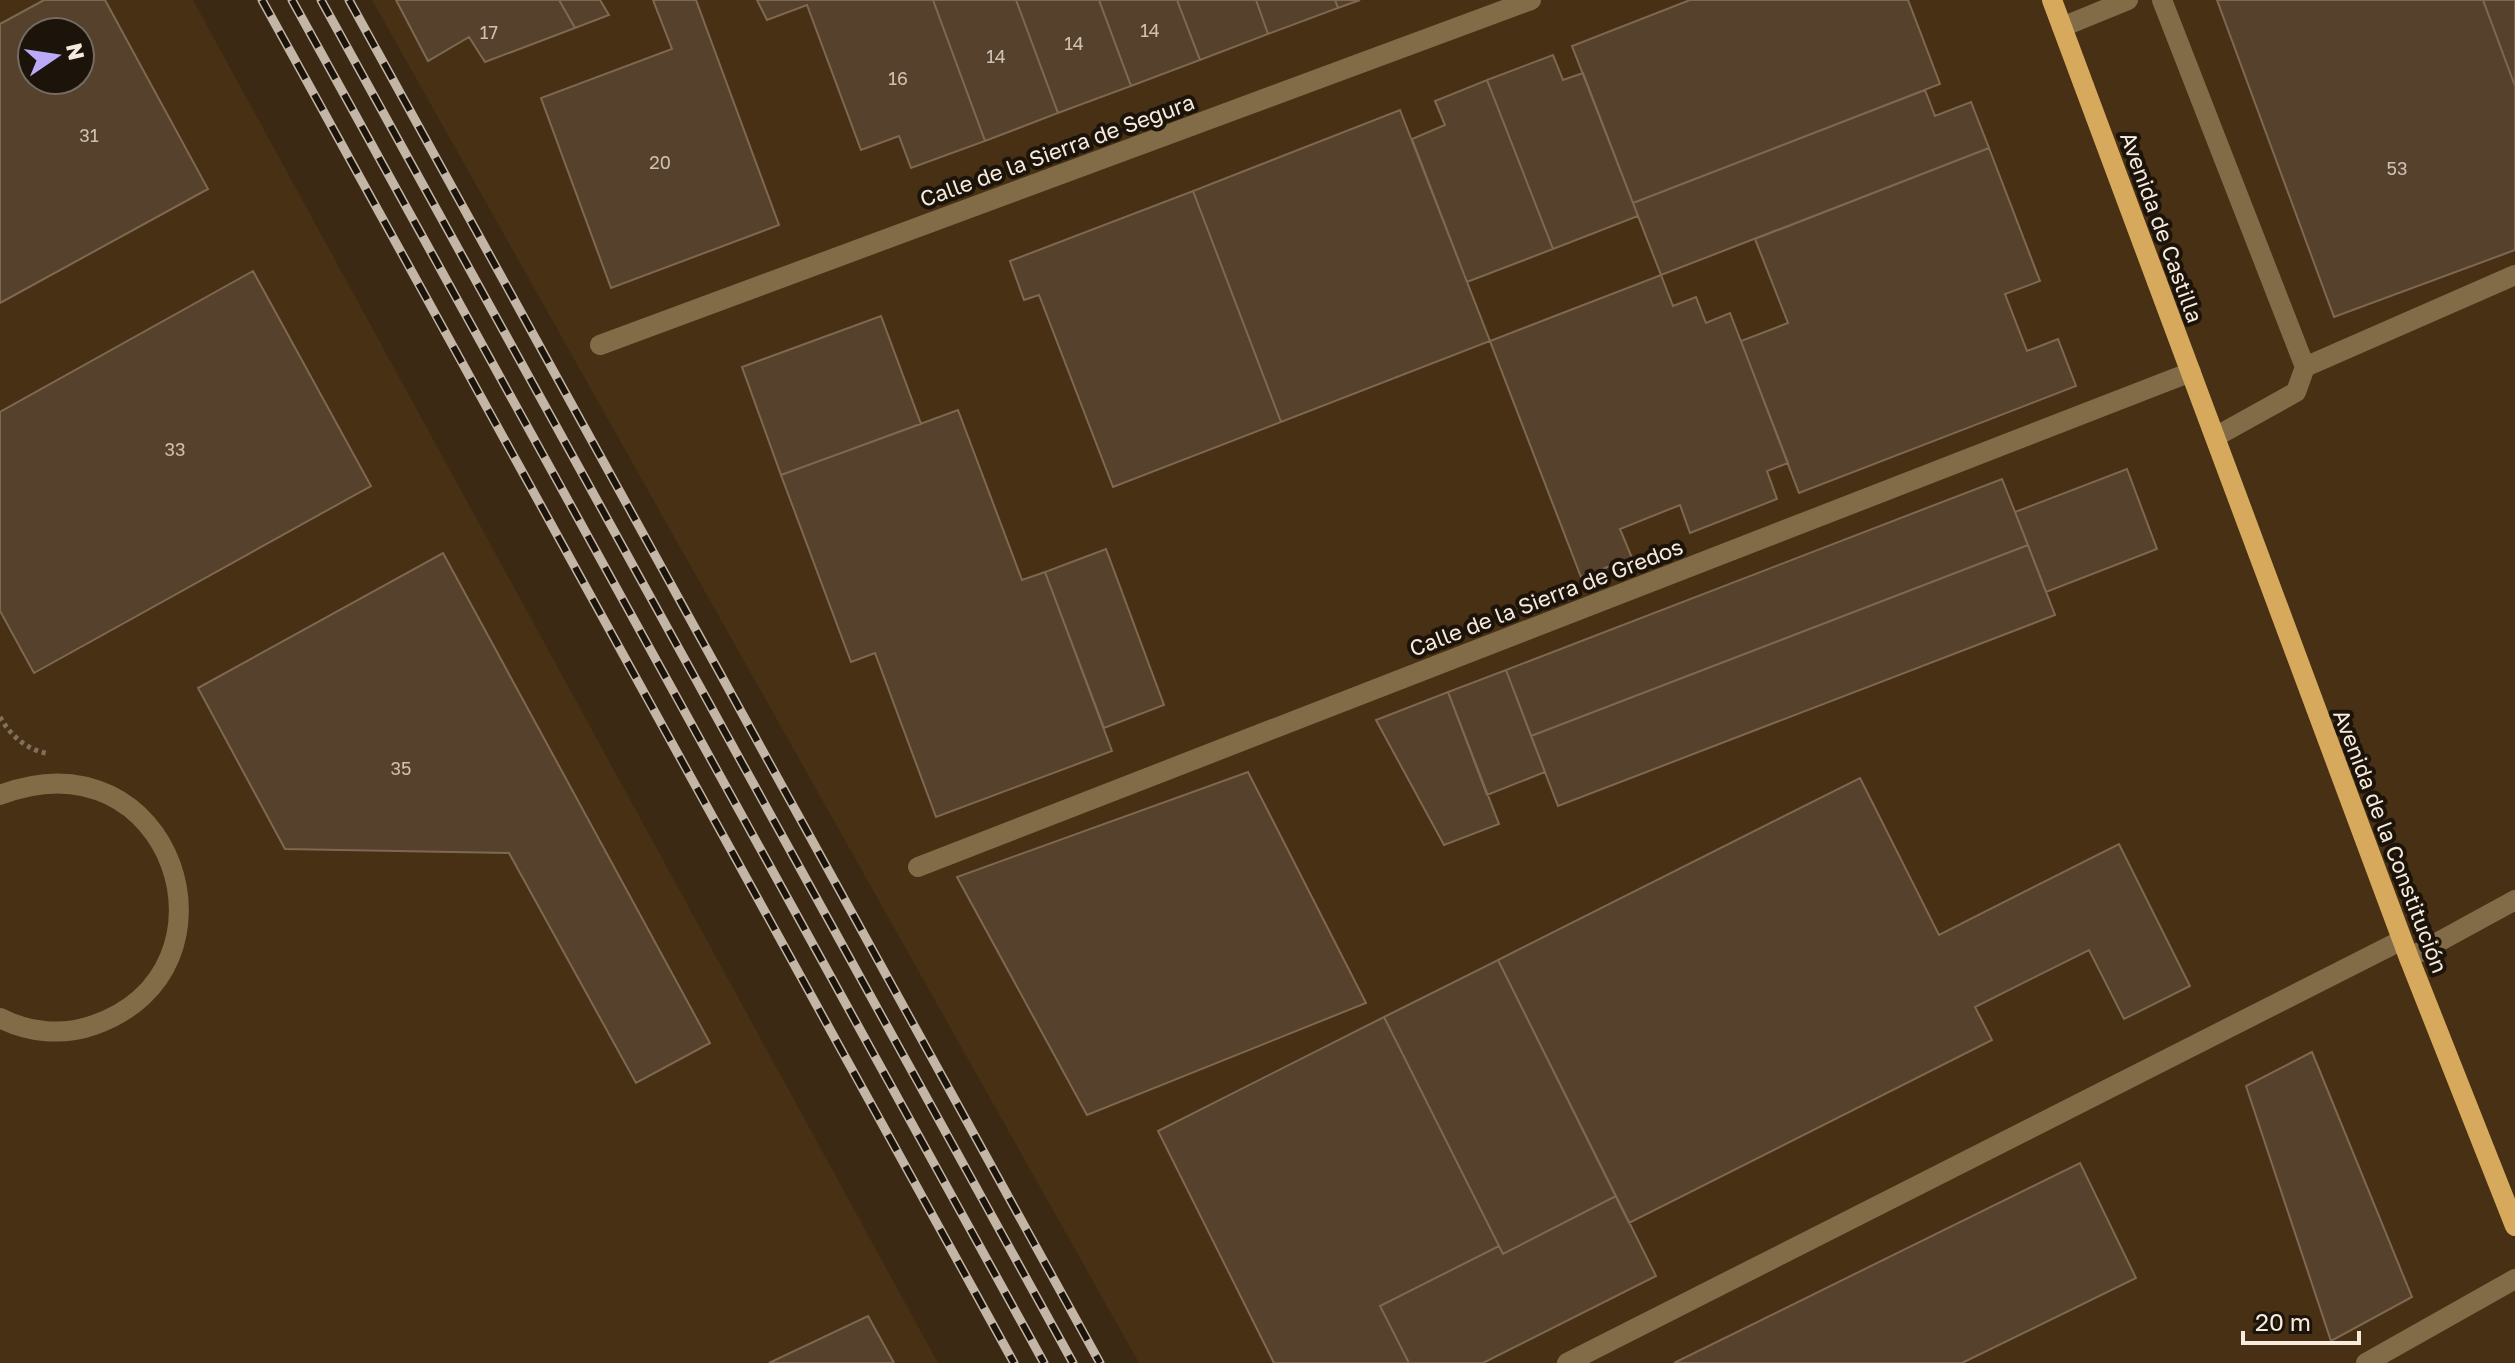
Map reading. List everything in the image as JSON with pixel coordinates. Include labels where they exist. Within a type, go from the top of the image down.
[{"type":"main road","name":"Avenida de Castilla","points":[[2052,0],[2228,471]]},
{"type":"main road","name":"Avenida de la Constitución","points":[[2228,471],[2406,949],[2515,1226]]},
{"type":"street","name":"Calle de la Sierra de Segura","points":[[600,345],[1531,0]]},
{"type":"street","points":[[2062,27],[2128,0]]},
{"type":"street","points":[[2162,0],[2305,367],[2296,392],[2215,437]]},
{"type":"street","points":[[2305,367],[2515,275]]},
{"type":"street","name":"Calle de la Sierra de Gredos","points":[[918,867],[2191,372]]},
{"type":"street","points":[[0,795],[27,785],[59,781],[96,788],[125,804],[148,824],[166,849],[178,886],[178,923],[172,951],[156,980],[138,1001],[109,1020],[80,1030],[46,1032],[15,1026],[0,1018]]},
{"type":"street","points":[[1567,1363],[2406,949],[2515,900]]},
{"type":"street","points":[[2366,1363],[2515,1279]]},
{"type":"path","points":[[0,717],[21,741],[36,751],[60,757]]},
{"type":"shaded area","points":[[0,0],[193,0],[938,1363],[0,1363]]},
{"type":"shaded area","points":[[372,0],[2515,0],[2515,1363],[1139,1363]]},
{"type":"building","points":[[44,0],[105,0],[208,189],[0,303],[0,24]]},
{"type":"building","points":[[396,0],[559,0],[575,28],[485,62],[469,37],[428,61]]},
{"type":"building","points":[[559,0],[600,0],[609,15],[575,28]]},
{"type":"building","points":[[653,0],[696,0],[779,225],[611,288],[541,98],[672,49]]},
{"type":"building","points":[[757,0],[933,0],[985,141],[911,168],[899,136],[861,150],[807,5],[767,20]]},
{"type":"building","points":[[933,0],[1016,0],[1058,113],[985,141]]},
{"type":"building","points":[[1016,0],[1099,0],[1131,86],[1058,113]]},
{"type":"building","points":[[1099,0],[1177,0],[1200,60],[1131,86]]},
{"type":"building","points":[[1177,0],[1256,0],[1268,34],[1200,60]]},
{"type":"building","points":[[1256,0],[1335,0],[1338,8],[1268,34]]},
{"type":"building","points":[[1335,0],[1360,0],[1338,8]]},
{"type":"building","points":[[1690,0],[1908,0],[1940,84],[1633,203],[1572,46]]},
{"type":"building","points":[[2217,0],[2483,0],[2515,86],[2515,250],[2334,317]]},
{"type":"building","points":[[2483,0],[2515,0],[2515,86]]},
{"type":"building","points":[[1553,55],[1563,80],[1583,73],[1638,216],[1553,249],[1487,80]]},
{"type":"building","points":[[1487,80],[1553,249],[1467,282],[1412,139],[1445,125],[1435,101]]},
{"type":"building","points":[[1925,90],[1935,116],[1971,102],[1989,148],[1661,275],[1633,203]]},
{"type":"building","points":[[1400,110],[1490,341],[1281,422],[1193,191]]},
{"type":"building","points":[[1989,148],[2040,281],[2005,294],[2027,351],[2058,339],[2076,386],[1799,493],[1741,341],[1788,323],[1755,239]]},
{"type":"building","points":[[1193,191],[1281,422],[1113,487],[1039,295],[1024,300],[1010,261]]},
{"type":"building","points":[[253,271],[371,486],[34,673],[0,611],[0,412]]},
{"type":"building","points":[[1661,275],[1673,306],[1696,297],[1706,323],[1730,313],[1788,463],[1767,471],[1777,499],[1690,533],[1680,505],[1620,529],[1632,558],[1581,577],[1490,341]]},
{"type":"building","points":[[881,316],[921,424],[781,475],[742,367]]},
{"type":"building","points":[[958,410],[1022,580],[1045,572],[1112,751],[936,817],[875,653],[851,662],[781,475]]},
{"type":"building","points":[[2127,469],[2157,549],[2046,592],[2015,512]]},
{"type":"building","points":[[2002,479],[2028,545],[1531,736],[1506,670]]},
{"type":"building","points":[[2028,545],[2055,615],[1558,806],[1531,736]]},
{"type":"building","points":[[1106,549],[1164,705],[1104,728],[1045,572]]},
{"type":"building","points":[[443,553],[710,1043],[636,1083],[509,853],[285,849],[198,688]]},
{"type":"building","points":[[1506,670],[1545,772],[1487,795],[1448,692]]},
{"type":"building","points":[[1448,692],[1499,824],[1444,845],[1376,720]]},
{"type":"building","points":[[1248,772],[1366,1003],[1087,1115],[957,877]]},
{"type":"building","points":[[1860,778],[1939,935],[2119,844],[2190,986],[2124,1019],[2089,950],[1975,1007],[1992,1040],[1629,1223],[1498,960]]},
{"type":"building","points":[[1498,960],[1616,1196],[1503,1254],[1384,1017]]},
{"type":"building","points":[[1384,1017],[1499,1246],[1380,1306],[1409,1363],[1274,1363],[1158,1131]]},
{"type":"building","points":[[2312,1052],[2412,1297],[2331,1341],[2246,1086]]},
{"type":"building","points":[[2080,1163],[2136,1278],[1962,1363],[1674,1363]]},
{"type":"building","points":[[1616,1196],[1656,1276],[1483,1363],[1409,1363],[1380,1306],[1499,1246],[1503,1254]]},
{"type":"building","points":[[868,1316],[894,1363],[769,1363]]},
{"type":"railway","points":[[262,0],[1014,1363]]},
{"type":"railway","points":[[292,0],[1044,1363]]},
{"type":"railway","points":[[321,0],[1073,1363]]},
{"type":"railway","points":[[349,0],[1100,1363]]}]
